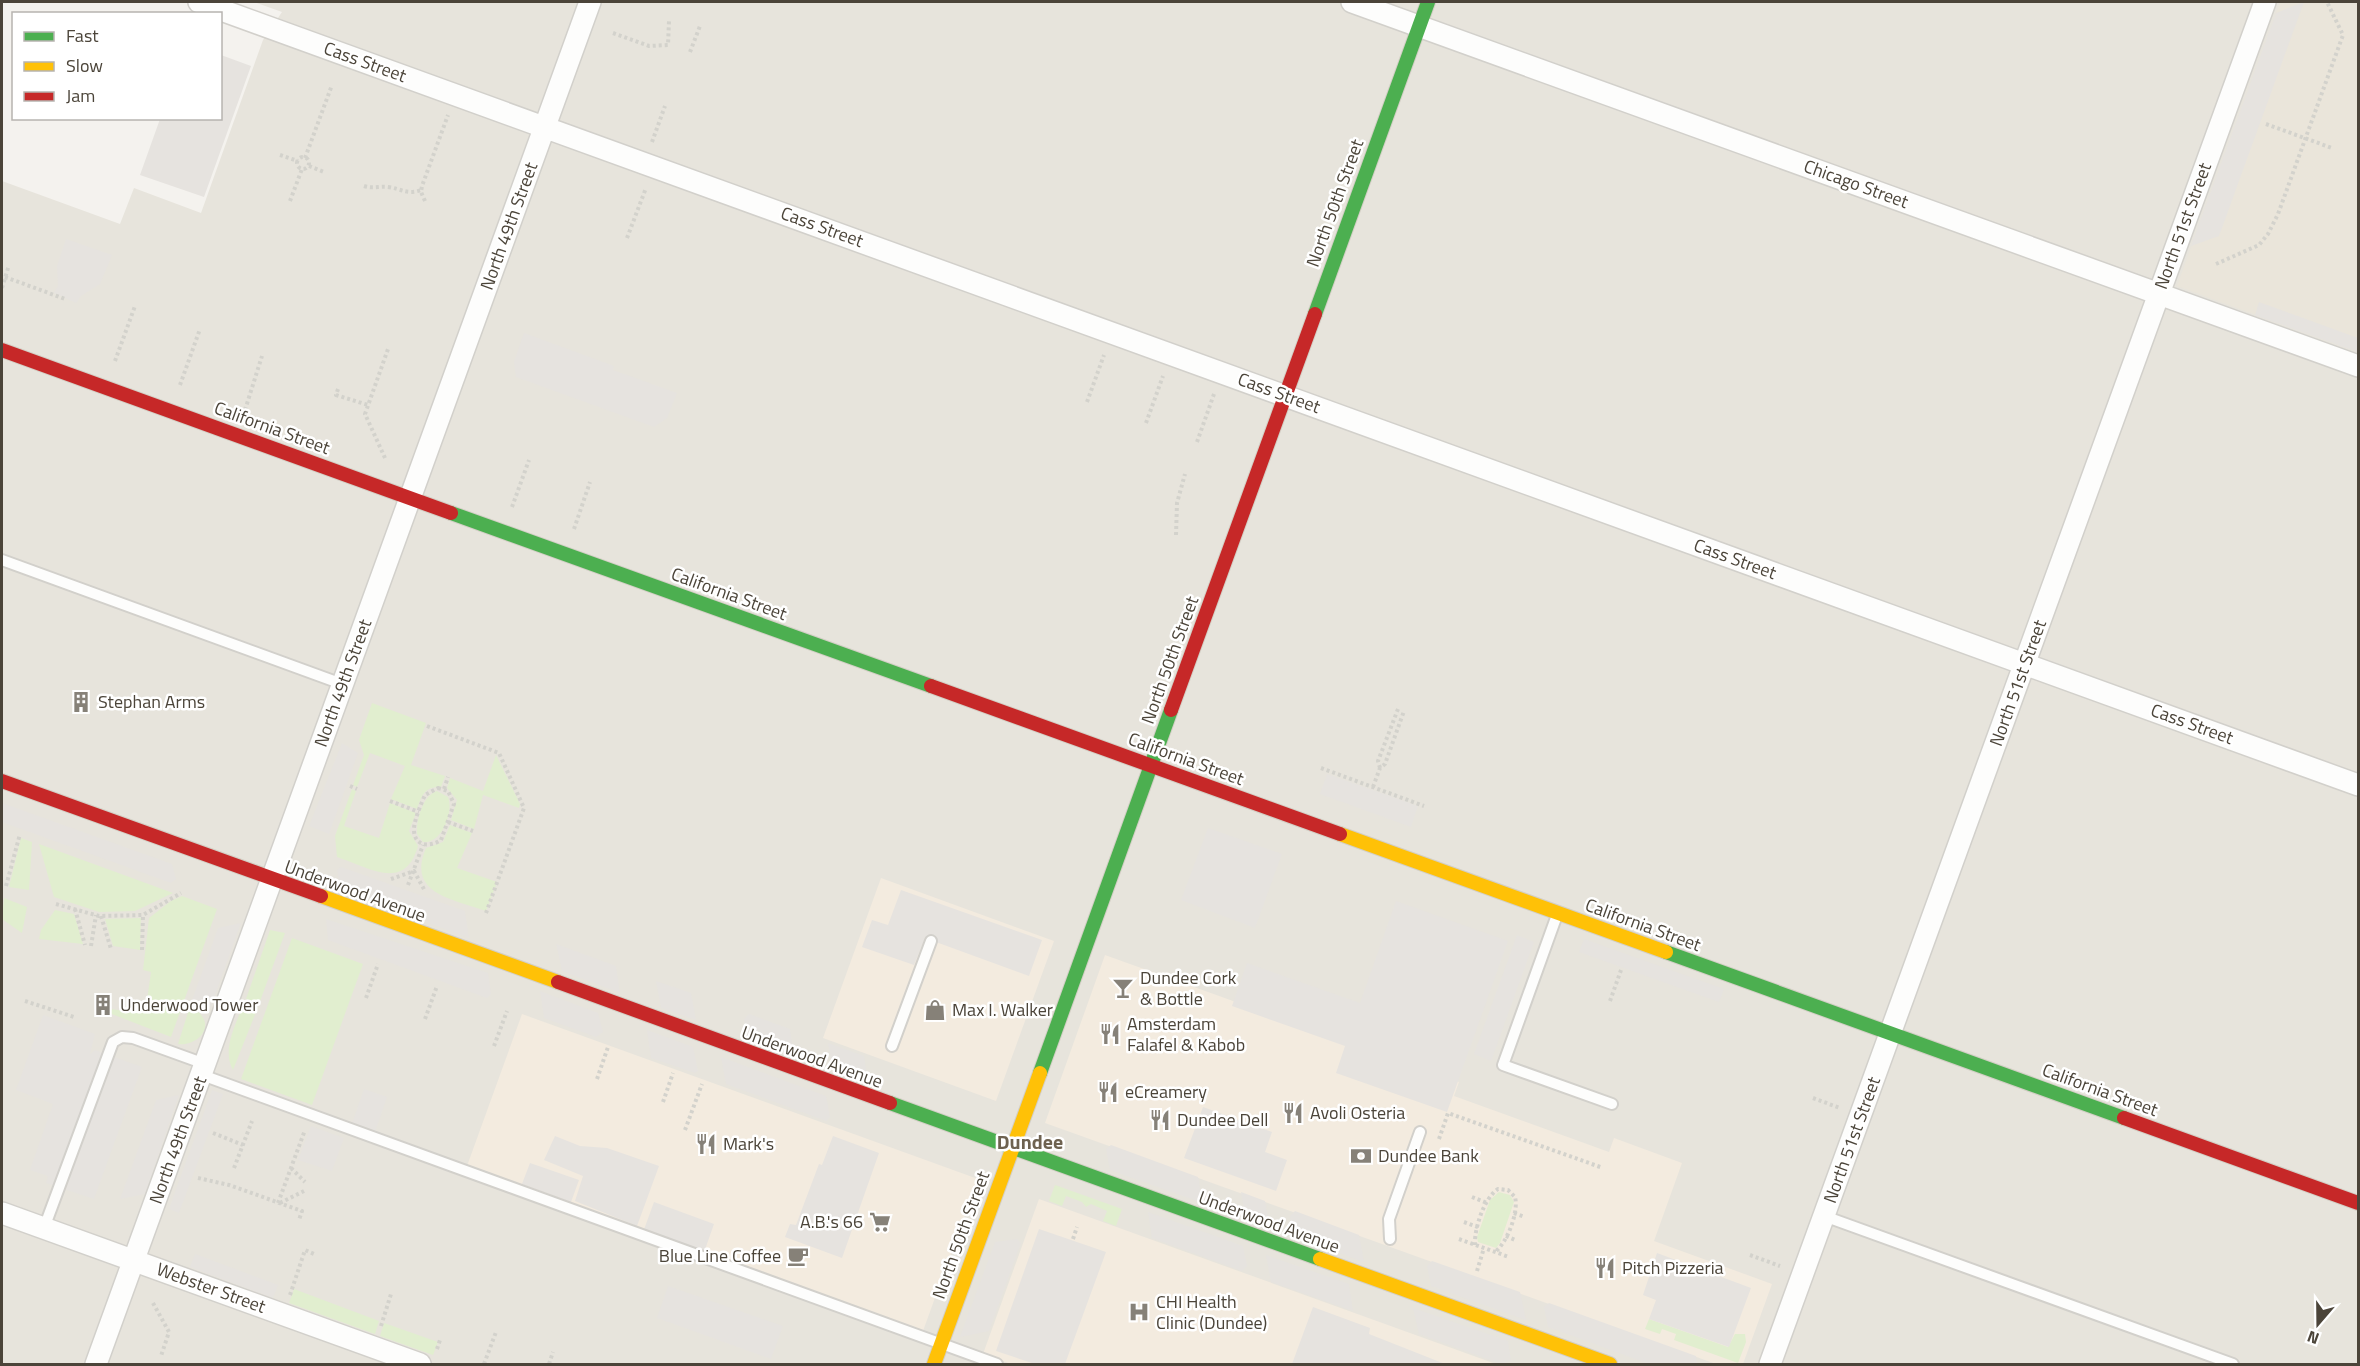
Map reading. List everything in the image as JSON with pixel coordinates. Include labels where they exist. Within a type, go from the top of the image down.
[{"type":"street","name":"Cass Street","points":[[199,2],[2358,784]]},
{"type":"street","name":"North 49th Street","points":[[96,1365],[590,2]]},
{"type":"street","name":"Chicago Street","points":[[1352,2],[2358,366]]},
{"type":"street","name":"North 50th Street","points":[[934,1365],[1428,2]]},
{"type":"street","name":"North 51st Street","points":[[1770,1365],[2265,2]]},
{"type":"street","name":"California Street","points":[[2,350],[2358,1203]]},
{"type":"street","name":"Underwood Avenue","points":[[2,781],[1610,1365]]},
{"type":"street","name":"Webster Street","points":[[2,1213],[420,1365]]},
{"type":"lane","points":[[2,560],[342,684]]},
{"type":"lane","points":[[1558,913],[1503,1065],[1612,1104]]},
{"type":"lane","points":[[892,1046],[931,941]]},
{"type":"lane","points":[[45,1228],[113,1042],[122,1037],[133,1038],[204,1070],[997,1365]]},
{"type":"lane","points":[[1390,1239],[1389,1219],[1420,1132]]},
{"type":"lane","points":[[1824,1216],[2233,1365]]},
{"type":"path","points":[[2216,264],[2259,245],[2268,234],[2278,214],[2343,35],[2327,2]]},
{"type":"path","points":[[613,33],[649,46],[668,45],[669,21]]},
{"type":"path","points":[[690,52],[700,26]]},
{"type":"path","points":[[280,156],[298,161],[305,158],[332,85]]},
{"type":"path","points":[[649,151],[665,106]]},
{"type":"path","points":[[425,201],[422,189],[451,108]]},
{"type":"path","points":[[2265,124],[2332,148]]},
{"type":"path","points":[[305,158],[309,166],[324,172]]},
{"type":"path","points":[[298,161],[302,169]]},
{"type":"path","points":[[290,201],[302,169],[309,166]]},
{"type":"path","points":[[627,238],[648,182]]},
{"type":"path","points":[[364,186],[374,189],[388,187],[404,193],[422,189]]},
{"type":"path","points":[[401,201],[404,193]]},
{"type":"path","points":[[2,288],[9,265]]},
{"type":"path","points":[[5,277],[65,298]]},
{"type":"path","points":[[113,368],[135,306]]},
{"type":"path","points":[[178,392],[200,329]]},
{"type":"path","points":[[1087,402],[1107,348]]},
{"type":"path","points":[[385,458],[364,414],[388,349]]},
{"type":"path","points":[[243,414],[262,356]]},
{"type":"path","points":[[1146,423],[1165,369]]},
{"type":"path","points":[[1197,442],[1216,388]]},
{"type":"path","points":[[338,389],[336,395],[368,405]]},
{"type":"path","points":[[510,511],[529,460]]},
{"type":"path","points":[[1176,536],[1177,503],[1185,474]]},
{"type":"path","points":[[572,533],[590,482]]},
{"type":"path","points":[[1380,768],[1378,761],[1398,709]]},
{"type":"path","points":[[1373,787],[1380,768],[1385,764],[1404,711]]},
{"type":"path","points":[[427,726],[499,753],[524,808],[486,913]]},
{"type":"path","points":[[1321,768],[1424,806]]},
{"type":"path","points":[[444,789],[448,777]]},
{"type":"path","points":[[350,786],[357,789]]},
{"type":"path","points":[[444,789],[451,795],[454,804],[448,822],[441,840],[431,845],[423,844],[415,837],[414,829],[419,812],[429,791],[444,789]]},
{"type":"path","points":[[390,801],[419,812]]},
{"type":"path","points":[[448,822],[473,831]]},
{"type":"path","points":[[6,886],[20,834]]},
{"type":"path","points":[[408,885],[423,844]]},
{"type":"path","points":[[391,879],[414,871]]},
{"type":"path","points":[[414,871],[425,891]]},
{"type":"path","points":[[56,904],[101,916],[143,915],[181,893]]},
{"type":"path","points":[[75,909],[85,945]]},
{"type":"path","points":[[91,946],[96,915]]},
{"type":"path","points":[[142,950],[143,915]]},
{"type":"path","points":[[101,916],[111,949]]},
{"type":"path","points":[[366,998],[378,964]]},
{"type":"path","points":[[1610,1001],[1621,970]]},
{"type":"path","points":[[425,1019],[437,986]]},
{"type":"path","points":[[25,1001],[74,1017]]},
{"type":"path","points":[[494,1046],[507,1011]]},
{"type":"path","points":[[597,1079],[608,1047]]},
{"type":"path","points":[[663,1102],[673,1073]]},
{"type":"path","points":[[685,1130],[702,1084]]},
{"type":"path","points":[[1813,1098],[1846,1110]]},
{"type":"path","points":[[1448,1113],[1603,1168]]},
{"type":"path","points":[[234,1168],[252,1121]]},
{"type":"path","points":[[279,1203],[307,1125]]},
{"type":"path","points":[[213,1133],[243,1145]]},
{"type":"path","points":[[291,1168],[305,1182]]},
{"type":"path","points":[[198,1178],[229,1185],[302,1211],[298,1220]]},
{"type":"path","points":[[1475,1245],[1478,1227],[1487,1203],[1494,1191],[1505,1189],[1515,1197],[1514,1213],[1506,1236],[1496,1252]]},
{"type":"path","points":[[279,1203],[304,1191]]},
{"type":"path","points":[[1472,1197],[1487,1203]]},
{"type":"path","points":[[1514,1213],[1525,1217]]},
{"type":"path","points":[[1464,1222],[1478,1227]]},
{"type":"path","points":[[1073,1239],[1077,1227]]},
{"type":"path","points":[[1506,1236],[1515,1240]]},
{"type":"path","points":[[1459,1239],[1509,1257]]},
{"type":"path","points":[[1477,1270],[1484,1248]]},
{"type":"path","points":[[294,1284],[305,1250],[314,1254]]},
{"type":"path","points":[[1750,1255],[1785,1268]]},
{"type":"path","points":[[385,1312],[391,1294]]},
{"type":"path","points":[[153,1303],[169,1332],[161,1356]]},
{"type":"path","points":[[484,1365],[496,1332]]},
{"type":"path","points":[[549,1365],[553,1352]]},
{"type":"shaded area","points":[[254,2],[2358,2],[2358,1364],[2,1364],[2,181],[120,224],[134,188],[201,213],[263,40],[282,12]]},
{"type":"shaded area","points":[[2280,2],[2358,2],[2358,352],[2177,286]]},
{"type":"shaded area","points":[[2304,2],[2219,236],[2191,246],[2276,13]]},
{"type":"shaded area","points":[[222,55],[251,66],[204,197],[140,175],[160,120],[222,120]]},
{"type":"shaded area","points":[[66,239],[112,255],[100,284],[81,296],[76,303],[54,293],[58,286],[57,266]]},
{"type":"shaded area","points":[[2259,302],[2358,338],[2358,352],[2255,315]]},
{"type":"shaded area","points":[[524,333],[614,366],[613,370],[677,393],[667,418],[654,427],[516,377],[514,362]]},
{"type":"shaded area","points":[[342,743],[358,753],[329,834],[309,826]]},
{"type":"shaded area","points":[[1327,774],[1418,806],[1411,827],[1320,794]]},
{"type":"shaded area","points":[[2,803],[172,864],[176,879],[171,883],[2,822]]},
{"type":"shaded area","points":[[1208,828],[1282,854],[1255,928],[1181,900]]},
{"type":"shaded area","points":[[341,867],[465,911],[469,938],[341,891],[337,870]]},
{"type":"shaded area","points":[[881,878],[1054,941],[996,1101],[823,1038]]},
{"type":"shaded area","points":[[901,890],[1042,940],[1029,976],[925,938],[914,965],[862,947],[872,920],[888,925]]},
{"type":"shaded area","points":[[1396,901],[1508,941],[1447,1112],[1336,1073],[1345,1046],[1232,1006],[1247,963],[1360,1003]]},
{"type":"shaded area","points":[[326,919],[488,973],[491,994],[487,998],[328,940]]},
{"type":"shaded area","points":[[241,923],[210,1009],[199,1013],[191,1003],[218,928]]},
{"type":"shaded area","points":[[1517,935],[1534,942],[1491,1061],[1474,1054]]},
{"type":"shaded area","points":[[1584,939],[1724,989],[1719,1002],[1579,952]]},
{"type":"shaded area","points":[[556,944],[616,966],[620,993],[562,971]]},
{"type":"shaded area","points":[[1105,955],[1459,1082],[1454,1096],[1609,1152],[1614,1138],[1682,1163],[1654,1241],[1772,1284],[1743,1364],[1716,1364],[1045,1123]]},
{"type":"shaded area","points":[[656,981],[691,993],[696,1020],[661,1008]]},
{"type":"shaded area","points":[[540,991],[598,1013],[603,1032],[596,1037],[544,1018]]},
{"type":"shaded area","points":[[522,1014],[978,1179],[923,1331],[467,1166]]},
{"type":"shaded area","points":[[749,1014],[790,1029],[794,1056],[747,1039],[744,1019]]},
{"type":"shaded area","points":[[43,1015],[95,1034],[90,1054],[95,1050],[142,1067],[94,1199],[46,1183],[48,1176],[30,1170],[53,1104],[16,1090]]},
{"type":"shaded area","points":[[647,1030],[693,1047],[698,1071],[695,1073],[651,1058]]},
{"type":"shaded area","points":[[828,1043],[864,1056],[868,1082],[833,1070]]},
{"type":"shaded area","points":[[721,1057],[826,1096],[830,1117],[826,1121],[726,1084]]},
{"type":"shaded area","points":[[364,1089],[387,1097],[375,1132],[352,1124]]},
{"type":"shaded area","points":[[212,1090],[223,1094],[179,1213],[169,1209]]},
{"type":"shaded area","points":[[179,1095],[145,1194],[120,1199],[156,1100]]},
{"type":"shaded area","points":[[1203,1107],[1272,1132],[1265,1152],[1287,1160],[1276,1191],[1184,1158]]},
{"type":"shaded area","points":[[311,1126],[344,1138],[332,1171],[298,1160]]},
{"type":"shaded area","points":[[555,1136],[580,1146],[607,1148],[659,1166],[637,1226],[575,1201],[583,1176],[544,1160]]},
{"type":"shaded area","points":[[833,1136],[879,1153],[842,1258],[785,1237],[790,1224],[796,1225],[819,1164],[822,1165]]},
{"type":"shaded area","points":[[1111,1145],[1198,1177],[1203,1203],[1110,1170],[1106,1149]]},
{"type":"shaded area","points":[[530,1163],[579,1180],[571,1202],[522,1184]]},
{"type":"shaded area","points":[[1241,1192],[1265,1201],[1270,1227],[1246,1219]]},
{"type":"shaded area","points":[[1039,1199],[1496,1364],[1011,1364],[983,1354]]},
{"type":"shaded area","points":[[654,1202],[714,1224],[702,1258],[642,1235]]},
{"type":"shaded area","points":[[1295,1211],[1359,1235],[1364,1262],[1293,1236],[1290,1216]]},
{"type":"shaded area","points":[[1148,1212],[1243,1246],[1247,1266],[1242,1271],[1152,1238]]},
{"type":"shaded area","points":[[1039,1229],[1106,1252],[1065,1364],[1035,1364],[996,1351]]},
{"type":"shaded area","points":[[1017,1239],[1021,1243],[989,1331],[960,1337],[995,1242]]},
{"type":"shaded area","points":[[1657,1253],[1751,1288],[1729,1347],[1649,1319],[1656,1300],[1643,1295]]},
{"type":"shaded area","points":[[195,1254],[278,1285],[273,1298],[190,1267]]},
{"type":"shaded area","points":[[1266,1255],[1349,1284],[1353,1311],[1271,1282]]},
{"type":"shaded area","points":[[1432,1261],[1520,1292],[1526,1320],[1431,1286],[1427,1266]]},
{"type":"shaded area","points":[[668,1286],[783,1326],[771,1359],[657,1318]]},
{"type":"shaded area","points":[[1549,1303],[1696,1356],[1697,1364],[1649,1364],[1548,1327],[1544,1307]]},
{"type":"shaded area","points":[[1313,1307],[1370,1328],[1369,1334],[1445,1364],[1292,1364]]},
{"type":"shaded area","points":[[1413,1308],[1508,1341],[1511,1361],[1501,1364],[1419,1334]]},
{"type":"green space","points":[[372,703],[426,723],[411,765],[445,776],[441,787],[431,788],[425,792],[417,809],[391,799],[405,766],[370,753],[357,787],[353,785],[364,755],[359,740]]},
{"type":"green space","points":[[496,755],[520,804],[519,808],[483,795],[474,829],[451,820],[457,800],[447,788],[450,778],[483,791]]},
{"type":"green space","points":[[352,789],[356,791],[344,826],[379,838],[390,803],[416,813],[409,831],[418,846],[412,860],[404,869],[395,873],[385,873],[337,857],[335,836]]},
{"type":"green space","points":[[437,791],[448,797],[448,818],[436,838],[423,842],[417,834],[419,815],[428,797]]},
{"type":"green space","points":[[450,825],[472,833],[457,868],[497,882],[486,911],[436,892],[427,885],[422,876],[421,863],[426,848],[443,842]]},
{"type":"green space","points":[[21,838],[32,842],[29,890],[9,887]]},
{"type":"green space","points":[[39,844],[173,893],[135,911],[99,912],[54,897]]},
{"type":"green space","points":[[182,896],[217,909],[171,1037],[104,1011],[104,1008],[125,1011],[127,1004],[146,1007],[151,972],[143,970],[149,918],[171,901]]},
{"type":"green space","points":[[4,898],[27,907],[22,933],[2,919]]},
{"type":"green space","points":[[55,910],[74,914],[83,944],[39,939],[41,930]]},
{"type":"green space","points":[[141,918],[140,950],[113,946],[105,919]]},
{"type":"green space","points":[[270,930],[285,933],[259,1004],[246,999]]},
{"type":"green space","points":[[292,938],[363,964],[312,1105],[241,1079]]},
{"type":"green space","points":[[245,1001],[258,1007],[233,1070],[229,1044]]},
{"type":"green space","points":[[191,1003],[203,1018],[205,1028],[196,1040],[187,1044],[178,1044]]},
{"type":"green space","points":[[1055,1185],[1122,1209],[1116,1226],[1103,1221],[1107,1211],[1091,1204],[1086,1207],[1082,1202],[1066,1196],[1062,1206],[1049,1201]]},
{"type":"green space","points":[[1499,1192],[1510,1195],[1514,1202],[1500,1243],[1496,1248],[1478,1242],[1477,1237],[1490,1200]]},
{"type":"green space","points":[[294,1289],[379,1321],[375,1334],[289,1303]]},
{"type":"green space","points":[[1649,1319],[1728,1347],[1735,1334],[1745,1334],[1746,1342],[1738,1363],[1674,1340],[1676,1334],[1662,1329],[1660,1334],[1645,1329]]},
{"type":"green space","points":[[384,1323],[438,1342],[433,1355],[380,1336]]},
{"type":"traffic: fast","points":[[1315,314],[1428,2]]},
{"type":"traffic: fast","points":[[451,513],[931,686]]},
{"type":"traffic: fast","points":[[1040,1073],[1171,710]]},
{"type":"traffic: fast","points":[[1666,952],[2124,1118]]},
{"type":"traffic: fast","points":[[890,1103],[1320,1259]]},
{"type":"traffic: slow","points":[[1340,834],[1666,952]]},
{"type":"traffic: slow","points":[[321,896],[558,982]]},
{"type":"traffic: slow","points":[[934,1364],[1040,1073]]},
{"type":"traffic: slow","points":[[1320,1259],[1610,1364]]},
{"type":"traffic: jam","points":[[1171,710],[1315,314]]},
{"type":"traffic: jam","points":[[2,350],[451,513]]},
{"type":"traffic: jam","points":[[931,686],[1340,834]]},
{"type":"traffic: jam","points":[[2,781],[321,896]]},
{"type":"traffic: jam","points":[[558,982],[890,1103]]},
{"type":"traffic: jam","points":[[2124,1118],[2358,1203]]},
{"type":"place","name":"Stephan Arms","points":[[81,702]]},
{"type":"place","name":"Dundee Cork & Bottle","points":[[1123,988]]},
{"type":"place","name":"Underwood Tower","points":[[103,1005]]},
{"type":"place","name":"Max I. Walker","points":[[935,1010]]},
{"type":"place","name":"Amsterdam Falafel & Kabob","points":[[1110,1034]]},
{"type":"place","name":"eCreamery","points":[[1108,1092]]},
{"type":"place","name":"Avoli Osteria","points":[[1293,1113]]},
{"type":"place","name":"Dundee Dell","points":[[1160,1120]]},
{"type":"place","name":"Mark's","points":[[706,1144]]},
{"type":"place","name":"Dundee Bank","points":[[1361,1156]]},
{"type":"place","name":"A.B.'s 66","points":[[880,1222]]},
{"type":"place","name":"Blue Line Coffee","points":[[798,1256]]},
{"type":"place","name":"Pitch Pizzeria","points":[[1605,1268]]},
{"type":"place","name":"CHI Health Clinic (Dundee)","points":[[1139,1312]]},
{"type":"district","name":"Dundee","points":[[1030,1142]]}]
